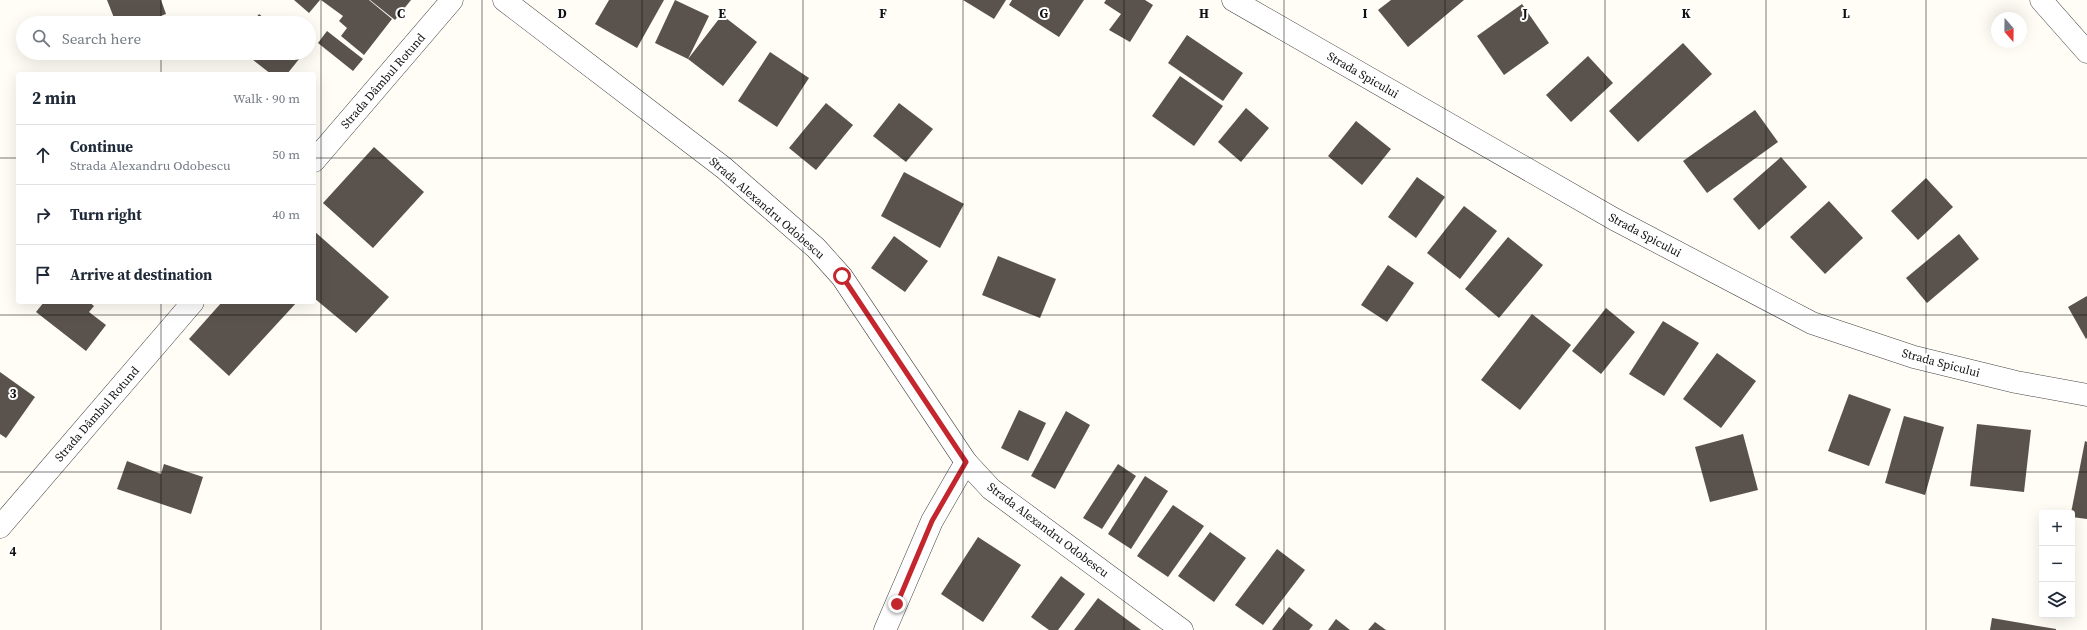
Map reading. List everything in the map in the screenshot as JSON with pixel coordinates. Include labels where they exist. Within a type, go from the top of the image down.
[{"type":"street","name":"Strada Dâmbul Rotund","points":[[316,159],[452,0]]},
{"type":"street","name":"Strada Alexandru Odobescu","points":[[504,0],[724,168],[816,248],[842,276],[966,462],[991,489],[1182,630]]},
{"type":"street","name":"Strada Spicului","points":[[1233,0],[1614,219],[1812,323],[1914,357],[2016,382],[2087,395]]},
{"type":"street","points":[[2041,0],[2087,52]]},
{"type":"street","name":"Strada Dâmbul Rotund","points":[[0,527],[191,304]]},
{"type":"street","points":[[885,630],[932,521],[966,462]]},
{"type":"building","points":[[107,0],[161,0],[166,14],[161,16],[113,16]]},
{"type":"building","points":[[294,0],[320,0],[309,13]]},
{"type":"building","points":[[321,0],[369,0],[392,19],[364,55],[341,36],[347,28],[339,21],[343,16]]},
{"type":"building","points":[[370,0],[411,0],[395,20]]},
{"type":"building","points":[[609,0],[664,0],[637,48],[595,24]]},
{"type":"building","points":[[675,0],[709,16],[688,59],[655,43]]},
{"type":"building","points":[[963,0],[1006,0],[994,19]]},
{"type":"building","points":[[1012,0],[1084,0],[1059,37],[1009,5]]},
{"type":"building","points":[[1106,0],[1145,0],[1153,5],[1130,42],[1109,30],[1121,14],[1104,3]]},
{"type":"building","points":[[1391,0],[1464,0],[1408,47],[1378,10]]},
{"type":"building","points":[[1522,4],[1549,43],[1504,75],[1477,36]]},
{"type":"building","points":[[722,15],[757,42],[723,86],[688,59]]},
{"type":"building","points":[[327,31],[363,59],[353,71],[318,43]]},
{"type":"building","points":[[1187,35],[1243,73],[1223,101],[1168,63]]},
{"type":"building","points":[[1683,43],[1712,74],[1638,142],[1609,111]]},
{"type":"building","points":[[770,52],[809,78],[777,127],[738,101]]},
{"type":"building","points":[[1588,56],[1613,83],[1571,122],[1546,95]]},
{"type":"building","points":[[253,60],[298,60],[289,72],[268,72]]},
{"type":"building","points":[[1180,76],[1223,106],[1194,146],[1152,116]]},
{"type":"building","points":[[826,103],[853,125],[816,170],[789,148]]},
{"type":"building","points":[[899,103],[933,129],[906,162],[873,136]]},
{"type":"building","points":[[1246,108],[1269,128],[1241,162],[1218,142]]},
{"type":"building","points":[[1755,110],[1778,142],[1707,193],[1683,161]]},
{"type":"building","points":[[1356,121],[1391,149],[1362,185],[1328,156]]},
{"type":"building","points":[[374,147],[424,192],[373,248],[323,203]]},
{"type":"building","points":[[1781,157],[1807,187],[1759,230],[1733,199]]},
{"type":"building","points":[[904,172],[964,204],[940,248],[881,216]]},
{"type":"building","points":[[1417,177],[1445,197],[1416,238],[1388,217]]},
{"type":"building","points":[[1926,178],[1953,207],[1918,240],[1891,211]]},
{"type":"building","points":[[1829,201],[1863,238],[1825,274],[1790,237]]},
{"type":"building","points":[[1464,206],[1497,231],[1460,279],[1427,253]]},
{"type":"building","points":[[316,233],[389,297],[356,333],[316,300]]},
{"type":"building","points":[[1959,234],[1979,259],[1927,303],[1906,278]]},
{"type":"building","points":[[894,236],[928,261],[905,292],[871,268]]},
{"type":"building","points":[[1508,237],[1543,265],[1499,318],[1465,289]]},
{"type":"building","points":[[998,256],[1056,279],[1040,318],[982,295]]},
{"type":"building","points":[[1388,265],[1414,283],[1387,322],[1361,305]]},
{"type":"building","points":[[2087,296],[2087,338],[2086,339],[2068,307]]},
{"type":"building","points":[[42,304],[92,304],[94,306],[89,312],[106,325],[86,351],[36,312]]},
{"type":"building","points":[[220,304],[295,304],[229,376],[189,339]]},
{"type":"building","points":[[1606,308],[1635,332],[1601,374],[1572,351]]},
{"type":"building","points":[[1532,314],[1571,345],[1520,410],[1481,380]]},
{"type":"building","points":[[1663,321],[1699,343],[1664,396],[1629,374]]},
{"type":"building","points":[[1717,353],[1756,381],[1721,428],[1683,399]]},
{"type":"building","points":[[0,372],[35,397],[6,438],[0,434]]},
{"type":"building","points":[[1849,394],[1891,409],[1869,466],[1828,451]]},
{"type":"building","points":[[1019,410],[1046,423],[1028,461],[1001,448]]},
{"type":"building","points":[[1066,411],[1090,425],[1055,489],[1031,476]]},
{"type":"building","points":[[1904,416],[1944,427],[1925,495],[1885,483]]},
{"type":"building","points":[[1977,424],[2031,430],[2024,492],[1970,486]]},
{"type":"building","points":[[1743,434],[1758,490],[1710,502],[1695,447]]},
{"type":"building","points":[[2085,441],[2087,442],[2087,519],[2075,517],[2075,510],[2072,510]]},
{"type":"building","points":[[127,461],[161,474],[164,464],[203,477],[191,514],[117,489]]},
{"type":"building","points":[[1118,464],[1136,476],[1102,529],[1083,518]]},
{"type":"building","points":[[1145,476],[1168,491],[1131,549],[1108,534]]},
{"type":"building","points":[[1173,505],[1204,526],[1168,577],[1137,556]]},
{"type":"building","points":[[1210,532],[1246,558],[1214,602],[1178,576]]},
{"type":"building","points":[[978,537],[1021,565],[983,622],[941,594]]},
{"type":"building","points":[[1277,549],[1305,570],[1263,625],[1235,605]]},
{"type":"building","points":[[1061,576],[1085,594],[1058,630],[1049,630],[1031,617]]},
{"type":"building","points":[[1098,598],[1141,630],[1074,630]]},
{"type":"building","points":[[1289,607],[1313,625],[1309,630],[1272,630]]},
{"type":"building","points":[[1992,618],[2056,629],[2056,630],[1990,630]]},
{"type":"building","points":[[1336,619],[1350,630],[1328,630]]},
{"type":"building","points":[[1375,622],[1386,630],[1368,630]]},
{"type":"route","points":[[842,276],[966,462],[932,521],[897,604]]}]
